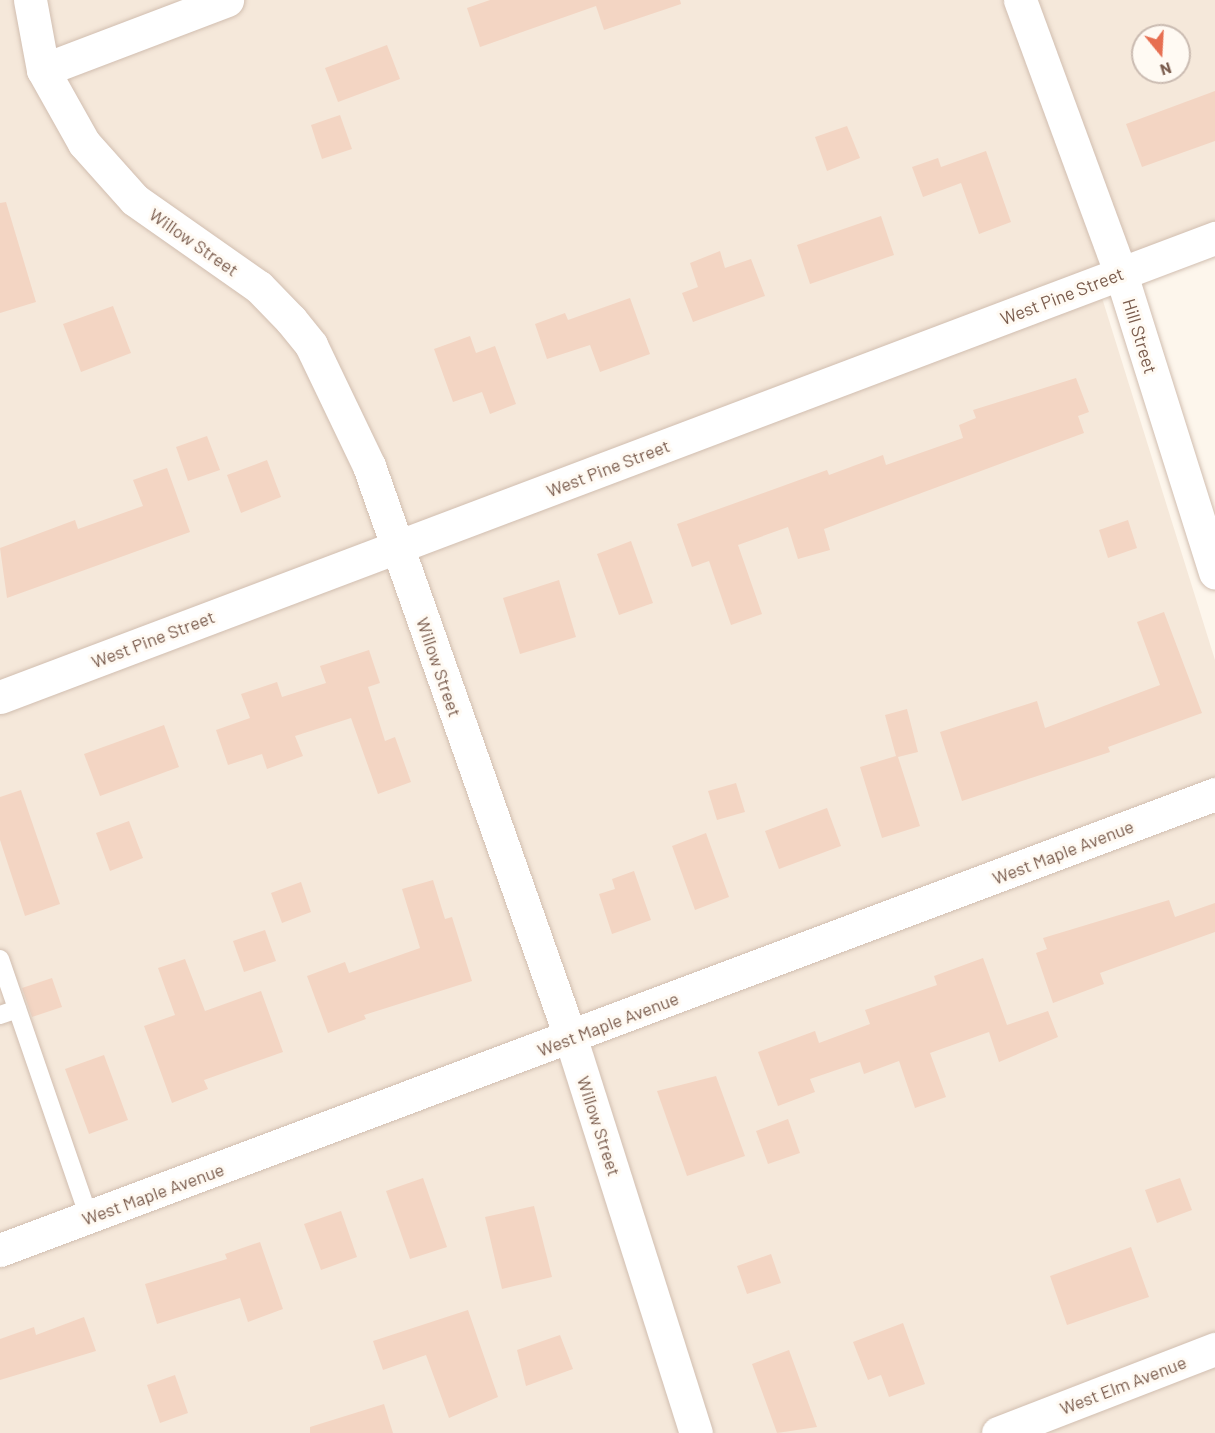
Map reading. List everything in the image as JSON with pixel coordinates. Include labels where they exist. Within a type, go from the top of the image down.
[{"type":"street","name":"Willow Street","points":[[30,0],[43,70],[109,176],[258,287],[311,345],[369,466],[571,1039],[696,1433]]},
{"type":"street","points":[[43,70],[227,0]]},
{"type":"street","name":"Hill Street","points":[[1020,0],[1121,274],[1215,573]]},
{"type":"street","name":"West Pine Street","points":[[0,697],[1215,238]]},
{"type":"street","name":"West Maple Avenue","points":[[0,1250],[571,1039],[1215,794]]},
{"type":"street","name":"West Elm Avenue","points":[[998,1433],[1215,1349]]},
{"type":"lane","points":[[0,959],[9,1012],[89,1217]]},
{"type":"shaded area","points":[[0,0],[1215,0],[1215,224],[1093,269],[1215,660],[1215,1433],[0,1433]]},
{"type":"building","points":[[490,0],[680,0],[681,4],[604,30],[596,6],[480,47],[467,8]]},
{"type":"building","points":[[387,45],[400,79],[338,102],[325,68]]},
{"type":"building","points":[[1215,91],[1215,141],[1142,167],[1126,124]]},
{"type":"building","points":[[340,115],[352,149],[322,159],[311,125]]},
{"type":"building","points":[[847,126],[860,158],[827,171],[815,137]]},
{"type":"building","points":[[986,151],[1011,222],[979,234],[961,183],[923,197],[912,167],[938,158],[941,167]]},
{"type":"building","points":[[6,202],[36,302],[0,313],[0,203]]},
{"type":"building","points":[[881,216],[894,255],[810,284],[797,245]]},
{"type":"building","points":[[720,251],[725,268],[751,259],[765,296],[693,322],[682,293],[698,287],[690,263]]},
{"type":"building","points":[[630,298],[650,354],[600,372],[590,345],[547,359],[535,324],[565,313],[568,320]]},
{"type":"building","points":[[113,306],[131,353],[81,372],[63,324]]},
{"type":"building","points":[[470,336],[476,353],[495,346],[516,404],[490,414],[482,392],[453,402],[434,349]]},
{"type":"building","points":[[1076,378],[1089,412],[1078,416],[1084,433],[824,529],[830,550],[798,559],[788,527],[738,545],[762,614],[731,625],[709,561],[692,567],[677,524],[827,470],[829,475],[883,455],[886,465],[963,438],[959,425],[976,418],[973,410]]},
{"type":"building","points":[[207,436],[220,470],[188,481],[176,447]]},
{"type":"building","points":[[267,460],[281,497],[241,513],[227,475]]},
{"type":"building","points":[[167,468],[190,532],[7,598],[0,548],[75,520],[78,529],[143,506],[133,480]]},
{"type":"building","points":[[1128,520],[1137,548],[1108,558],[1099,530]]},
{"type":"building","points":[[631,541],[653,603],[619,615],[597,554]]},
{"type":"building","points":[[559,580],[576,637],[520,654],[503,598]]},
{"type":"building","points":[[1164,612],[1202,713],[1108,747],[1110,752],[962,801],[940,732],[1037,701],[1045,728],[1160,685],[1137,622]]},
{"type":"building","points":[[369,650],[380,683],[368,687],[385,741],[395,737],[411,782],[378,794],[351,718],[295,736],[303,756],[267,769],[262,754],[228,765],[216,730],[250,718],[241,694],[277,682],[282,697],[326,683],[320,666]]},
{"type":"building","points":[[907,709],[918,752],[898,757],[920,826],[882,838],[860,767],[896,756],[885,715]]},
{"type":"building","points":[[164,725],[179,767],[100,796],[84,754]]},
{"type":"building","points":[[736,783],[745,812],[717,820],[708,791]]},
{"type":"building","points":[[21,790],[60,904],[25,916],[0,840],[0,797]]},
{"type":"building","points":[[827,808],[841,846],[779,869],[765,831]]},
{"type":"building","points":[[129,821],[143,858],[110,871],[96,833]]},
{"type":"building","points":[[706,833],[729,897],[695,910],[672,846]]},
{"type":"building","points":[[634,871],[651,920],[612,934],[599,894],[615,889],[612,879]]},
{"type":"building","points":[[433,880],[445,919],[452,917],[472,981],[364,1015],[366,1019],[328,1033],[307,976],[345,962],[349,973],[420,948],[402,889]]},
{"type":"building","points":[[301,882],[311,912],[282,923],[271,893]]},
{"type":"building","points":[[1169,900],[1175,917],[1215,903],[1215,932],[1100,973],[1104,984],[1053,1003],[1036,953],[1047,949],[1043,938]]},
{"type":"building","points":[[265,930],[276,961],[244,972],[233,941]]},
{"type":"building","points":[[983,958],[1007,1025],[1048,1011],[1058,1037],[999,1062],[989,1032],[930,1053],[946,1097],[915,1108],[899,1061],[864,1074],[860,1062],[810,1079],[815,1092],[778,1106],[758,1052],[815,1031],[819,1043],[870,1024],[865,1010],[937,985],[934,976]]},
{"type":"building","points":[[185,959],[205,1011],[261,991],[283,1052],[204,1080],[208,1089],[172,1103],[144,1026],[175,1015],[158,968]]},
{"type":"building","points":[[52,978],[62,1007],[32,1017],[22,988]]},
{"type":"building","points":[[104,1055],[128,1120],[89,1134],[65,1069]]},
{"type":"building","points":[[716,1076],[745,1156],[687,1176],[657,1091]]},
{"type":"building","points":[[788,1119],[800,1153],[768,1164],[756,1131]]},
{"type":"building","points":[[423,1178],[447,1247],[410,1259],[386,1191]]},
{"type":"building","points":[[1180,1178],[1192,1210],[1157,1223],[1145,1190]]},
{"type":"building","points":[[534,1206],[552,1277],[502,1289],[485,1217]]},
{"type":"building","points":[[341,1211],[357,1257],[321,1270],[304,1224]]},
{"type":"building","points":[[260,1242],[283,1309],[248,1322],[240,1298],[157,1324],[145,1284],[227,1259],[225,1254]]},
{"type":"building","points":[[1131,1247],[1149,1297],[1067,1325],[1050,1276]]},
{"type":"building","points":[[771,1254],[781,1283],[747,1294],[737,1266]]},
{"type":"building","points":[[468,1310],[498,1397],[449,1418],[426,1355],[383,1370],[373,1341]]},
{"type":"building","points":[[84,1317],[96,1351],[0,1380],[0,1339],[34,1327],[36,1335]]},
{"type":"building","points":[[903,1323],[925,1384],[889,1397],[881,1375],[868,1380],[853,1342]]},
{"type":"building","points":[[560,1335],[573,1369],[526,1386],[517,1350]]},
{"type":"building","points":[[789,1350],[817,1427],[777,1433],[752,1364]]},
{"type":"building","points":[[175,1375],[188,1413],[160,1423],[147,1385]]},
{"type":"building","points":[[384,1404],[393,1433],[310,1433],[310,1427]]}]
